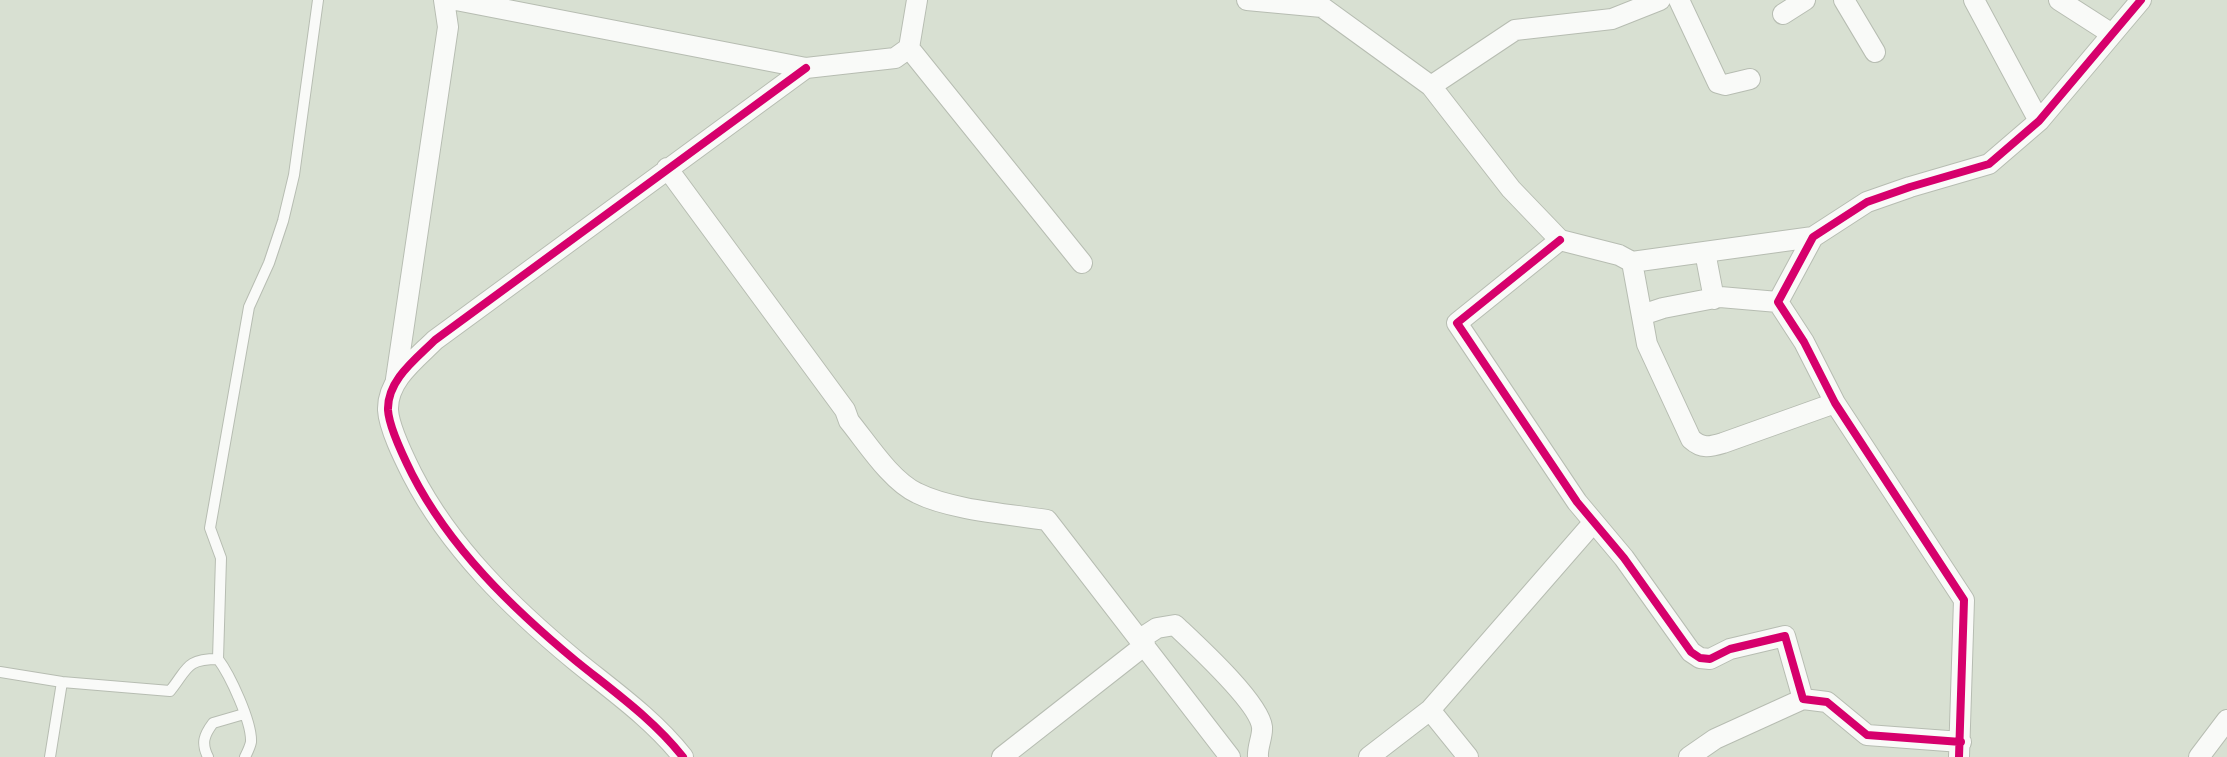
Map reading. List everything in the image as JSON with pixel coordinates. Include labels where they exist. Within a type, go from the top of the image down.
[{"type":"street","points":[[444,0],[448,27],[396,379],[388,410],[400,450],[427,504],[486,580],[558,646],[666,735],[683,757]]},
{"type":"street","points":[[448,27],[462,1],[806,68],[895,58],[909,48],[916,0]]},
{"type":"street","points":[[1247,0],[1329,4],[1431,86],[1511,189],[1560,240],[1619,255],[1632,262],[1813,237],[1867,202],[1910,186],[1989,164],[2039,121],[2141,0]]},
{"type":"street","points":[[1431,86],[1515,30],[1612,19],[1660,0]]},
{"type":"street","points":[[1679,0],[1718,83],[1725,85],[1750,79]]},
{"type":"street","points":[[1783,14],[1805,0]]},
{"type":"street","points":[[1844,0],[1875,52]]},
{"type":"street","points":[[1974,0],[2039,121]]},
{"type":"street","points":[[2059,0],[2112,34]]},
{"type":"street","points":[[909,48],[1082,263]]},
{"type":"street","points":[[396,379],[435,340],[667,168],[806,68]]},
{"type":"street","points":[[667,168],[845,410],[849,421],[897,479],[916,493],[948,504],[1047,520],[1230,757]]},
{"type":"street","points":[[1778,302],[1813,237]]},
{"type":"street","points":[[1560,240],[1457,323],[1577,502],[1624,558],[1691,652],[1700,658],[1710,659],[1730,649],[1785,636],[1803,698]]},
{"type":"street","points":[[1705,252],[1714,298]]},
{"type":"street","points":[[1632,262],[1647,344],[1691,439],[1699,446],[1717,445],[1835,403]]},
{"type":"street","points":[[1642,315],[1663,308],[1714,298],[1778,302]]},
{"type":"street","points":[[1689,757],[1715,739],[1803,698],[1827,702],[1867,736],[1960,749],[1964,600],[1835,403],[1804,342],[1778,302]]},
{"type":"street","points":[[1369,757],[1430,710],[1593,523]]},
{"type":"street","points":[[1008,755],[1143,642],[1157,628],[1175,625],[1205,653],[1259,714],[1262,728],[1257,747],[1258,757]]},
{"type":"street","points":[[1430,710],[1468,757]]},
{"type":"street","points":[[2199,757],[2227,720]]},
{"type":"lane","points":[[245,757],[251,742],[244,714],[229,674],[218,659],[221,558],[210,528],[249,307],[269,263],[283,221],[294,175],[318,0]]},
{"type":"lane","points":[[0,672],[62,682],[170,691],[186,666],[201,659],[218,659]]},
{"type":"lane","points":[[50,757],[62,682]]},
{"type":"lane","points":[[208,757],[203,747],[205,734],[213,723],[244,714]]},
{"type":"cycle path","points":[[1959,757],[1964,600],[1835,403],[1804,342],[1778,302],[1813,237],[1867,202],[1910,187],[1989,164],[2039,121],[2141,0]]},
{"type":"cycle path","points":[[683,757],[646,718],[529,620],[464,552],[427,501],[397,443],[389,417],[389,399],[392,389],[404,371],[435,340],[806,68]]},
{"type":"cycle path","points":[[1560,240],[1457,323],[1577,502],[1624,558],[1691,652],[1700,658],[1710,659],[1730,649],[1785,636],[1803,699],[1827,702],[1867,735],[1961,742]]}]
